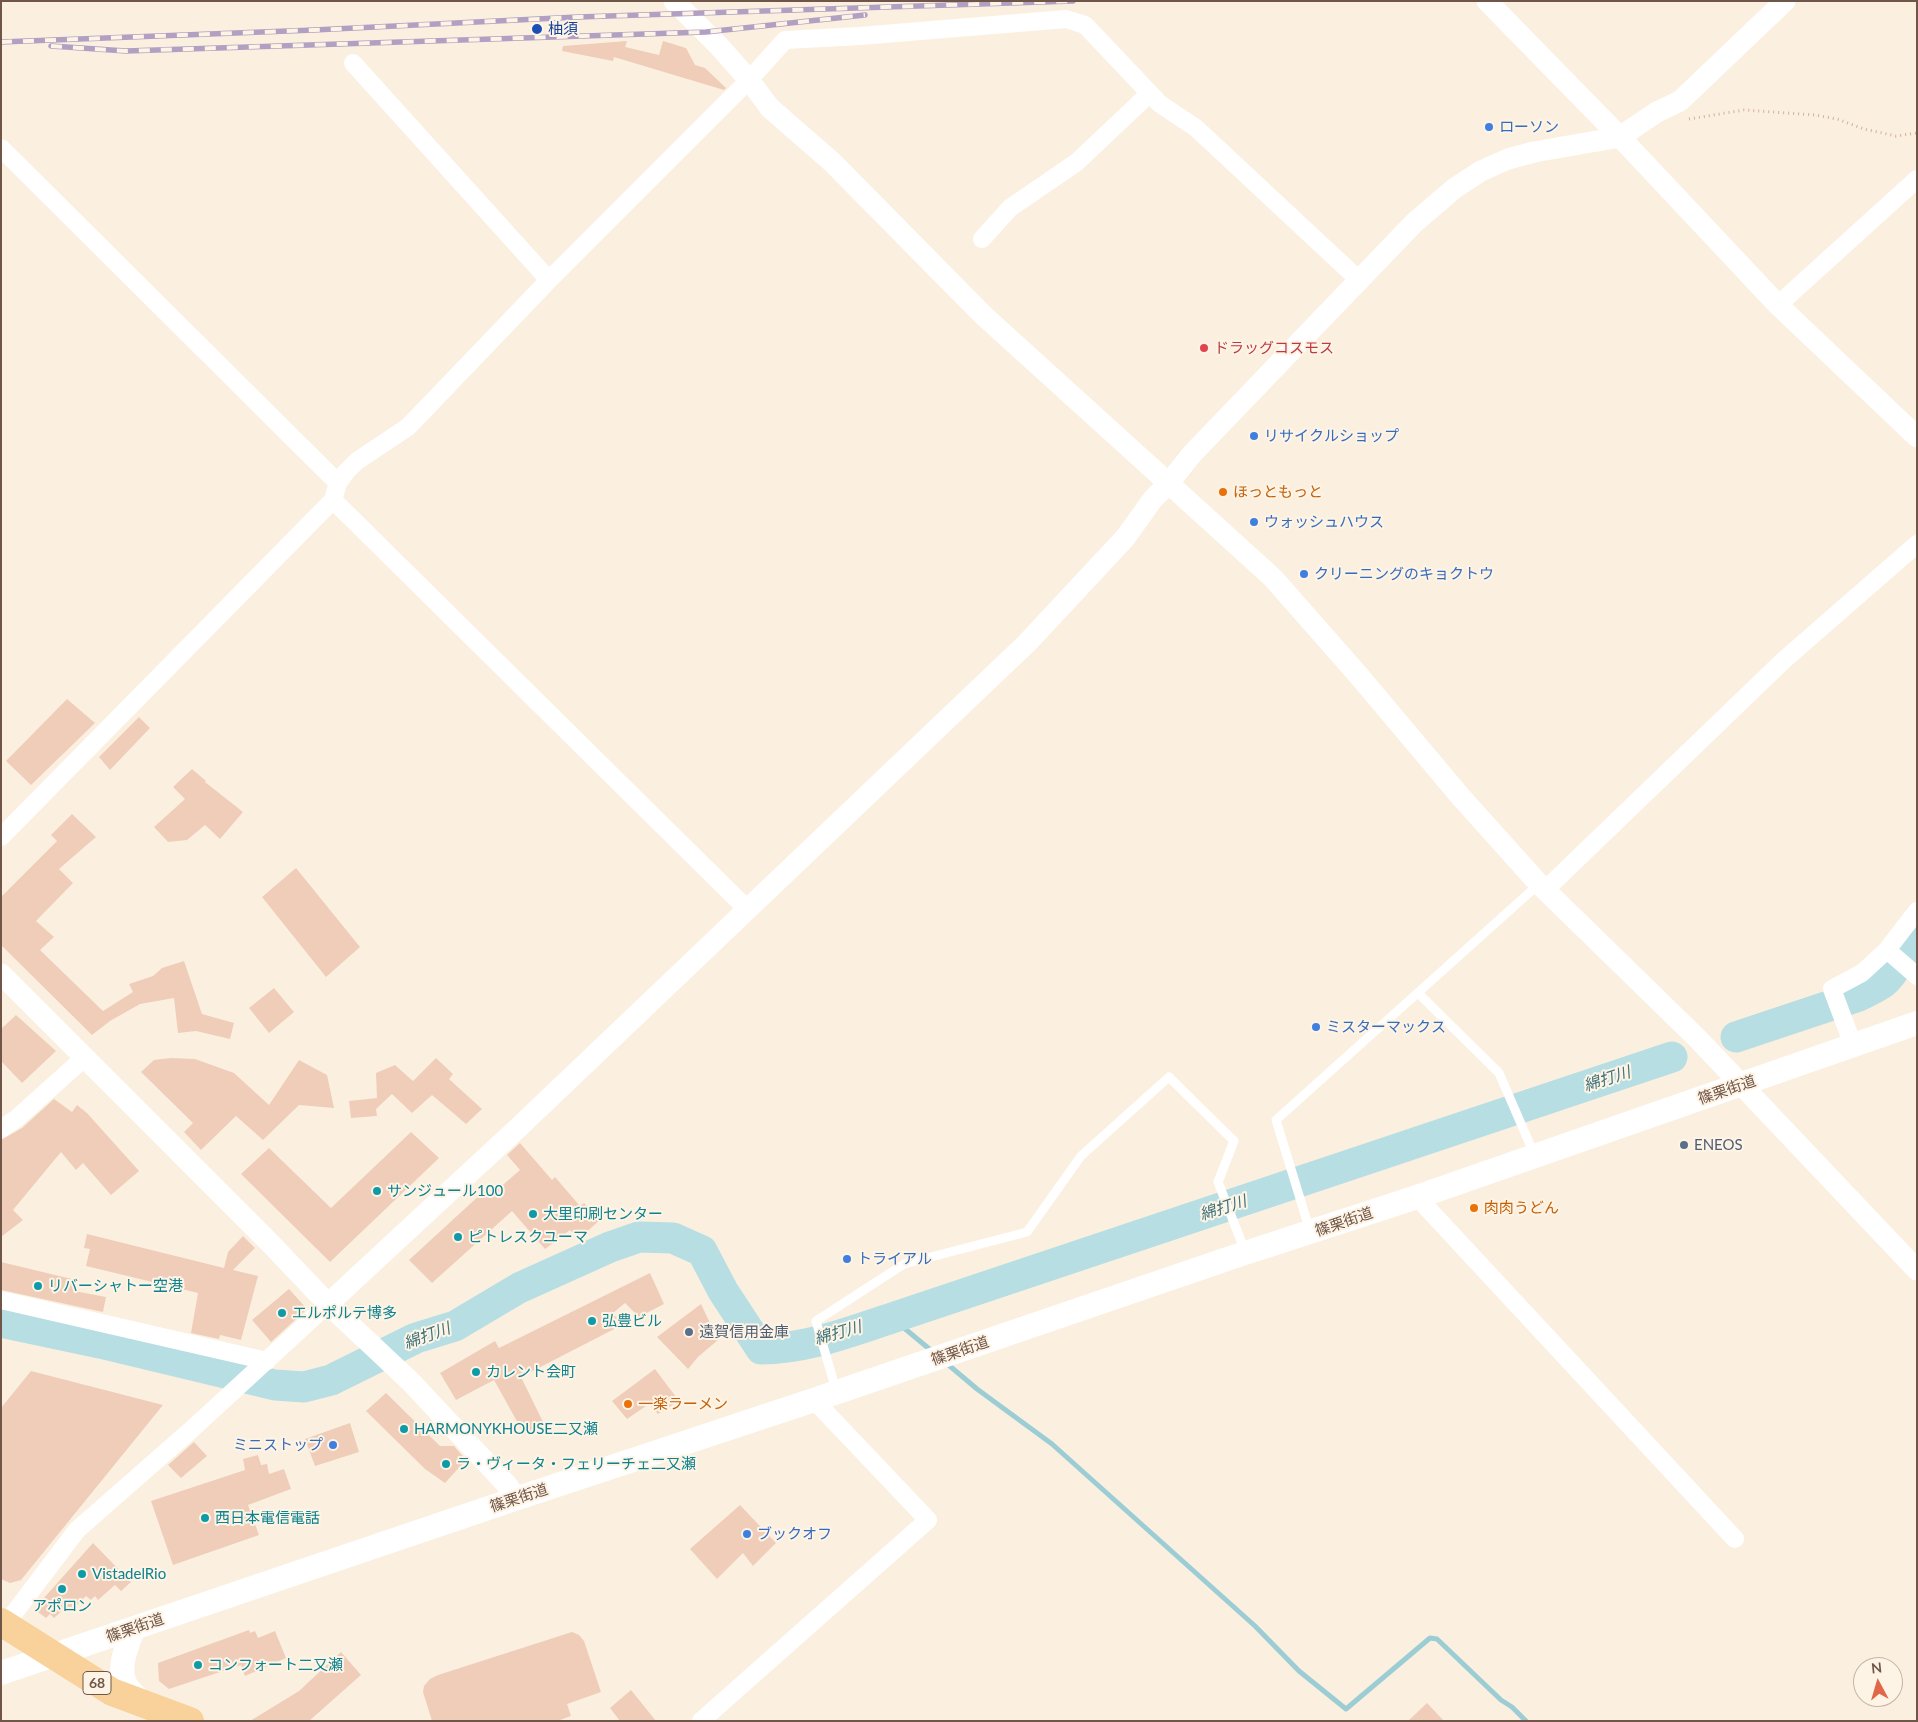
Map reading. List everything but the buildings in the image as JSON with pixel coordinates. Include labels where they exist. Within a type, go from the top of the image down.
[{"type":"main road","name":"篠栗街道","points":[[1,1673],[515,1499],[837,1393],[1246,1253],[1311,1233],[1917,1023]]},
{"type":"main road","name":"68","points":[[3,1623],[112,1692],[190,1721]]},
{"type":"main road","points":[[133,1629],[122,1663],[122,1674],[125,1684],[143,1704]]},
{"type":"street","points":[[674,1],[719,46],[749,80],[770,108],[832,162],[982,315],[1273,578],[1360,677],[1460,796],[1542,887],[1698,1038],[1917,1270]]},
{"type":"street","points":[[1487,1],[1620,137],[1778,305],[1917,437]]},
{"type":"street","points":[[3,1623],[77,1530],[261,1367],[519,1127],[1027,644],[1125,538],[1153,499],[1168,484],[1192,454],[1414,223],[1455,188],[1481,171],[1508,159],[1534,152],[1620,137],[1661,110],[1680,101],[1785,1]]},
{"type":"street","points":[[1,837],[335,491],[357,461],[408,427],[549,280],[749,80],[785,40],[860,36],[1066,18],[1085,25],[1160,104],[1196,128],[1359,280]]},
{"type":"street","points":[[353,64],[549,280]]},
{"type":"street","points":[[982,239],[1010,208],[1077,162],[1150,93]]},
{"type":"street","points":[[1,148],[335,491],[747,909]]},
{"type":"street","points":[[1778,305],[1917,178]]},
{"type":"street","points":[[1542,887],[1784,660],[1917,544]]},
{"type":"street","points":[[1853,1045],[1832,989],[1862,973],[1888,952],[1917,911]]},
{"type":"street","points":[[1888,952],[1911,972]]},
{"type":"street","points":[[1,974],[270,1243],[328,1304],[411,1382],[508,1486],[515,1499]]},
{"type":"street","points":[[1,1129],[16,1119],[84,1058]]},
{"type":"street","points":[[1417,1197],[1735,1539]]},
{"type":"street","points":[[1,1300],[261,1367]]},
{"type":"street","points":[[701,1721],[928,1520],[814,1400]]},
{"type":"lane","points":[[1311,1233],[1276,1120],[1418,993],[1542,887]]},
{"type":"lane","points":[[1418,993],[1499,1073],[1535,1156]]},
{"type":"lane","points":[[837,1393],[816,1321],[904,1264],[1027,1232],[1081,1156],[1169,1077],[1234,1141],[1218,1182],[1246,1253]]},
{"type":"path","points":[[1661,110],[1684,119],[1744,110],[1815,115],[1837,119],[1896,136],[1917,133]]},
{"type":"waterway","name":"綿打川","points":[[1736,1037],[1859,996],[1877,987],[1892,973],[1917,934]]},
{"type":"waterway","name":"綿打川","points":[[1,1322],[100,1343],[275,1385],[304,1387],[331,1380],[416,1338],[455,1326],[519,1288],[610,1247],[639,1237],[673,1238],[702,1251],[723,1291],[761,1349],[794,1346],[860,1329],[1672,1057]]},
{"type":"waterway","points":[[892,1318],[933,1352]]},
{"type":"waterway","points":[[945,1362],[977,1389],[1052,1444],[1255,1626],[1299,1671],[1346,1709],[1430,1638],[1437,1639],[1526,1721]]},
{"type":"railway","points":[[1,42],[314,30],[578,17],[1073,1]]},
{"type":"railway","points":[[51,46],[126,51],[706,32],[865,15]]},
{"type":"place","name":"柚須","points":[[537,29]]},
{"type":"place","name":"ローソン","points":[[1489,127]]},
{"type":"place","name":"ドラッグコスモス","points":[[1204,348]]},
{"type":"place","name":"リサイクルショップ","points":[[1254,436]]},
{"type":"place","name":"ほっともっと","points":[[1223,492]]},
{"type":"place","name":"ウォッシュハウス","points":[[1254,522]]},
{"type":"place","name":"クリーニングのキョクトウ","points":[[1304,574]]},
{"type":"place","name":"ミスターマックス","points":[[1316,1027]]},
{"type":"place","name":"ENEOS","points":[[1684,1145]]},
{"type":"place","name":"サンジュール100","points":[[377,1191]]},
{"type":"place","name":"肉肉うどん","points":[[1474,1208]]},
{"type":"place","name":"大里印刷センター","points":[[533,1214]]},
{"type":"place","name":"ピトレスクユーマ","points":[[458,1237]]},
{"type":"place","name":"トライアル","points":[[847,1259]]},
{"type":"place","name":"リバーシャトー空港","points":[[38,1286]]},
{"type":"place","name":"エルポルテ博多","points":[[282,1313]]},
{"type":"place","name":"弘豊ビル","points":[[592,1321]]},
{"type":"place","name":"遠賀信用金庫","points":[[689,1332]]},
{"type":"place","name":"カレント会町","points":[[476,1372]]},
{"type":"place","name":"一楽ラーメン","points":[[628,1404]]},
{"type":"place","name":"HARMONYKHOUSE二又瀬","points":[[404,1429]]},
{"type":"place","name":"ミニストップ","points":[[333,1445]]},
{"type":"place","name":"ラ・ヴィータ・フェリーチェ二又瀬","points":[[446,1464]]},
{"type":"place","name":"西日本電信電話","points":[[205,1518]]},
{"type":"place","name":"ブックオフ","points":[[747,1534]]},
{"type":"place","name":"VistadelRio","points":[[82,1574]]},
{"type":"place","name":"アポロン","points":[[62,1589]]},
{"type":"place","name":"コンフォート二又瀬","points":[[198,1665]]}]
